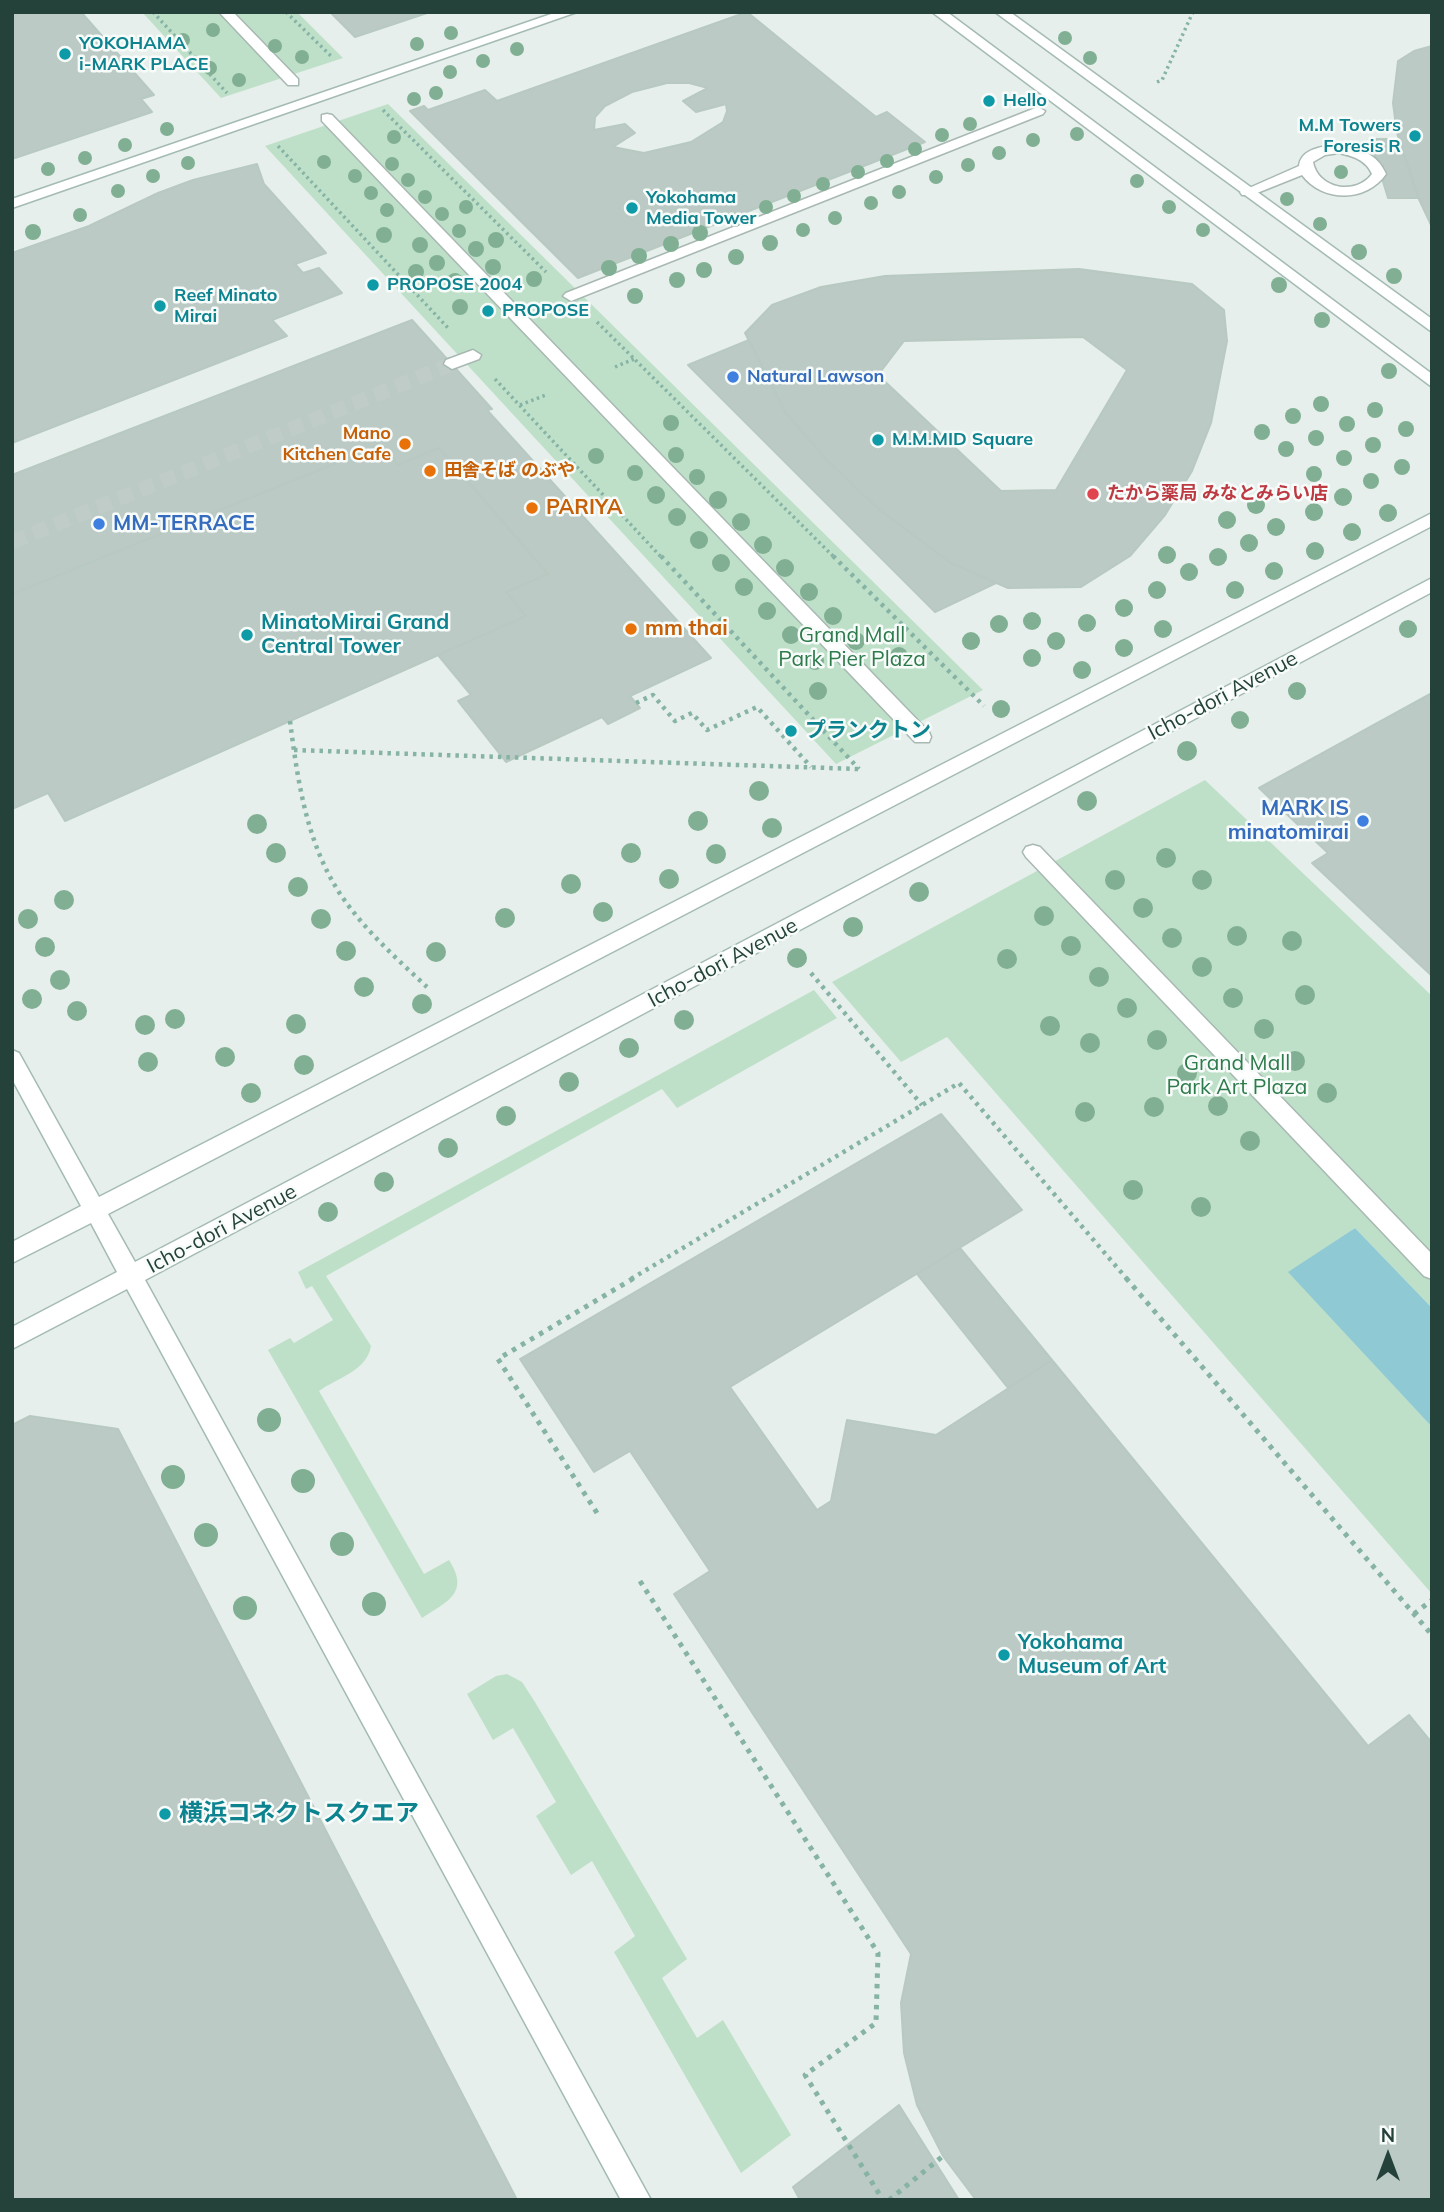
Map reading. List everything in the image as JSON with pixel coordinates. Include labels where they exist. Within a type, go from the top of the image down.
[{"type":"street","points":[[225,12],[293,82]]},
{"type":"street","points":[[12,204],[571,12]]},
{"type":"street","points":[[938,12],[1432,383]]},
{"type":"street","points":[[1001,12],[1432,327]]},
{"type":"street","points":[[571,296],[1038,111]]},
{"type":"street","points":[[327,118],[922,737]]},
{"type":"street","points":[[1247,192],[1305,169],[1310,156],[1318,152],[1339,149],[1371,160],[1379,174],[1370,186],[1361,190],[1337,190],[1315,182],[1305,169]]},
{"type":"street","points":[[452,364],[473,355]]},
{"type":"street","points":[[12,1253],[1432,519]]},
{"type":"street","name":"Icho-dori Avenue","points":[[12,1339],[1432,584]]},
{"type":"street","points":[[1033,852],[1432,1269]]},
{"type":"street","points":[[12,1059],[637,2200]]},
{"type":"path","points":[[153,12],[234,102]]},
{"type":"path","points":[[286,12],[341,66]]},
{"type":"path","points":[[1153,84],[1162,80],[1193,12]]},
{"type":"path","points":[[375,102],[984,706]]},
{"type":"path","points":[[270,138],[859,769],[294,750]]},
{"type":"path","points":[[636,703],[653,695],[675,722],[692,713],[707,730],[757,708],[812,767]]},
{"type":"path","points":[[290,721],[300,794],[325,869],[367,929],[427,986]]},
{"type":"path","points":[[811,973],[922,1105]]},
{"type":"path","points":[[597,1513],[498,1359],[960,1083],[1432,1635]]},
{"type":"path","points":[[640,1581],[878,1953],[876,2023],[804,2075],[883,2200]]},
{"type":"path","points":[[1414,1614],[1432,1600]]},
{"type":"path","points":[[889,2200],[943,2156]]},
{"type":"green space","points":[[142,12],[297,12],[343,58],[221,98]]},
{"type":"green space","name":"Grand Mall Park Pier Plaza","points":[[388,104],[983,690],[836,764],[265,146]]},
{"type":"green space","name":"Grand Mall Park Art Plaza","points":[[1205,780],[1432,996],[1432,1308],[1355,1228],[1289,1272],[1432,1427],[1432,1594],[947,1037],[901,1062],[832,982]]},
{"type":"green space","points":[[814,990],[837,1018],[677,1108],[662,1089],[326,1276],[371,1346],[364,1362],[358,1368],[319,1391],[424,1574],[449,1560],[455,1571],[457,1588],[453,1595],[422,1618],[268,1350],[290,1338],[294,1343],[333,1320],[312,1286],[306,1289],[298,1272]]},
{"type":"green space","points":[[507,1674],[522,1682],[535,1702],[687,1959],[662,1978],[697,2038],[723,2020],[791,2135],[741,2173],[614,1952],[635,1936],[592,1861],[571,1875],[536,1816],[556,1802],[513,1728],[493,1740],[467,1694],[496,1676]]},
{"type":"water","points":[[1355,1228],[1432,1308],[1432,1427],[1288,1272]]},
{"type":"building","name":"YOKOHAMA i-MARK PLACE","points":[[12,12],[81,12],[154,95],[141,99],[152,112],[12,159]]},
{"type":"building","points":[[330,12],[430,12],[355,37]]},
{"type":"building","name":"Yokohama Media Tower","points":[[747,12],[876,117],[887,112],[925,142],[578,278],[410,111],[424,106],[428,110],[485,90],[497,101]]},
{"type":"building","name":"M.M Towers Foresis R","points":[[1432,46],[1432,227],[1417,195],[1397,133],[1393,103],[1398,61],[1414,51]]},
{"type":"building","points":[[667,83],[689,83],[708,88],[683,101],[696,112],[726,104],[727,111],[723,122],[691,142],[644,153],[613,147],[635,133],[625,124],[594,130],[595,117],[605,106],[632,92]]},
{"type":"building","points":[[1370,139],[1399,139],[1419,198],[1388,198]]},
{"type":"building","name":"Reef Minato Mirai","points":[[257,164],[264,184],[326,253],[295,264],[303,273],[319,268],[342,293],[272,320],[287,336],[12,443],[12,253],[89,226],[158,193],[193,180]]},
{"type":"building","name":"M.M.MID Square","points":[[1079,269],[1192,284],[1224,310],[1227,341],[1211,423],[1192,471],[1165,515],[1130,556],[1081,587],[1008,588],[951,563],[876,507],[825,458],[785,412],[745,333],[772,305],[821,287],[885,276]],"holes":[[[1083,337],[1127,370],[1056,490],[1001,491],[878,375],[904,341]]]},
{"type":"building","name":"MM-TERRACE","points":[[412,320],[492,409],[487,410],[711,658],[630,696],[640,708],[608,724],[602,717],[506,762],[458,701],[471,695],[438,655],[526,616],[506,592],[548,574],[439,448],[398,465],[381,445],[12,594],[12,475]]},
{"type":"building","points":[[749,340],[785,412],[825,458],[876,507],[951,563],[996,583],[935,612],[688,365]]},
{"type":"building","name":"MinatoMirai Grand Central Tower","points":[[381,445],[398,465],[439,448],[548,574],[506,592],[526,616],[65,821],[48,793],[12,809],[12,594]]},
{"type":"building","name":"MARK IS minatomirai","points":[[1432,693],[1432,976],[1312,863],[1328,853],[1259,788]]},
{"type":"building","name":"Yokohama Museum of Art","points":[[941,1114],[1022,1210],[730,1387],[817,1510],[831,1501],[847,1420],[936,1435],[1052,1360],[1368,1746],[1409,1715],[1432,1743],[1432,2200],[976,2200],[943,2156],[917,2105],[904,2053],[901,2003],[911,1954],[674,1594],[710,1571],[630,1451],[594,1472],[520,1359]]},
{"type":"building","points":[[960,1248],[1052,1360],[1008,1388],[917,1274]]},
{"type":"building","name":"横浜コネクトスクエア","points":[[30,1416],[118,1429],[517,2200],[12,2200],[12,1425]]},
{"type":"building","points":[[899,2105],[959,2200],[800,2200],[793,2187]]},
{"type":"tunnel","points":[[12,542],[452,364]]},
{"type":"place","name":"YOKOHAMA i-MARK PLACE","points":[[65,54]]},
{"type":"place","name":"Hello","points":[[989,101]]},
{"type":"place","name":"M.M Towers Foresis R","points":[[1415,136]]},
{"type":"place","name":"Yokohama Media Tower","points":[[632,208]]},
{"type":"place","name":"PROPOSE 2004","points":[[373,285]]},
{"type":"place","name":"Reef Minato Mirai","points":[[160,306]]},
{"type":"place","name":"PROPOSE","points":[[488,311]]},
{"type":"place","name":"Natural Lawson","points":[[733,377]]},
{"type":"place","name":"M.M.MID Square","points":[[878,440]]},
{"type":"place","name":"Mano Kitchen Cafe","points":[[405,444]]},
{"type":"place","name":"田舎そば のぶや","points":[[430,471]]},
{"type":"place","name":"たから薬局 みなとみらい店","points":[[1093,494]]},
{"type":"place","name":"PARIYA","points":[[532,508]]},
{"type":"place","name":"MM-TERRACE","points":[[99,524]]},
{"type":"place","name":"mm thai","points":[[631,629]]},
{"type":"place","name":"MinatoMirai Grand Central Tower","points":[[247,635]]},
{"type":"place","name":"プランクトン","points":[[791,731]]},
{"type":"place","name":"MARK IS minatomirai","points":[[1363,821]]},
{"type":"place","name":"Yokohama Museum of Art","points":[[1004,1655]]},
{"type":"place","name":"横浜コネクトスクエア","points":[[165,1814]]}]
